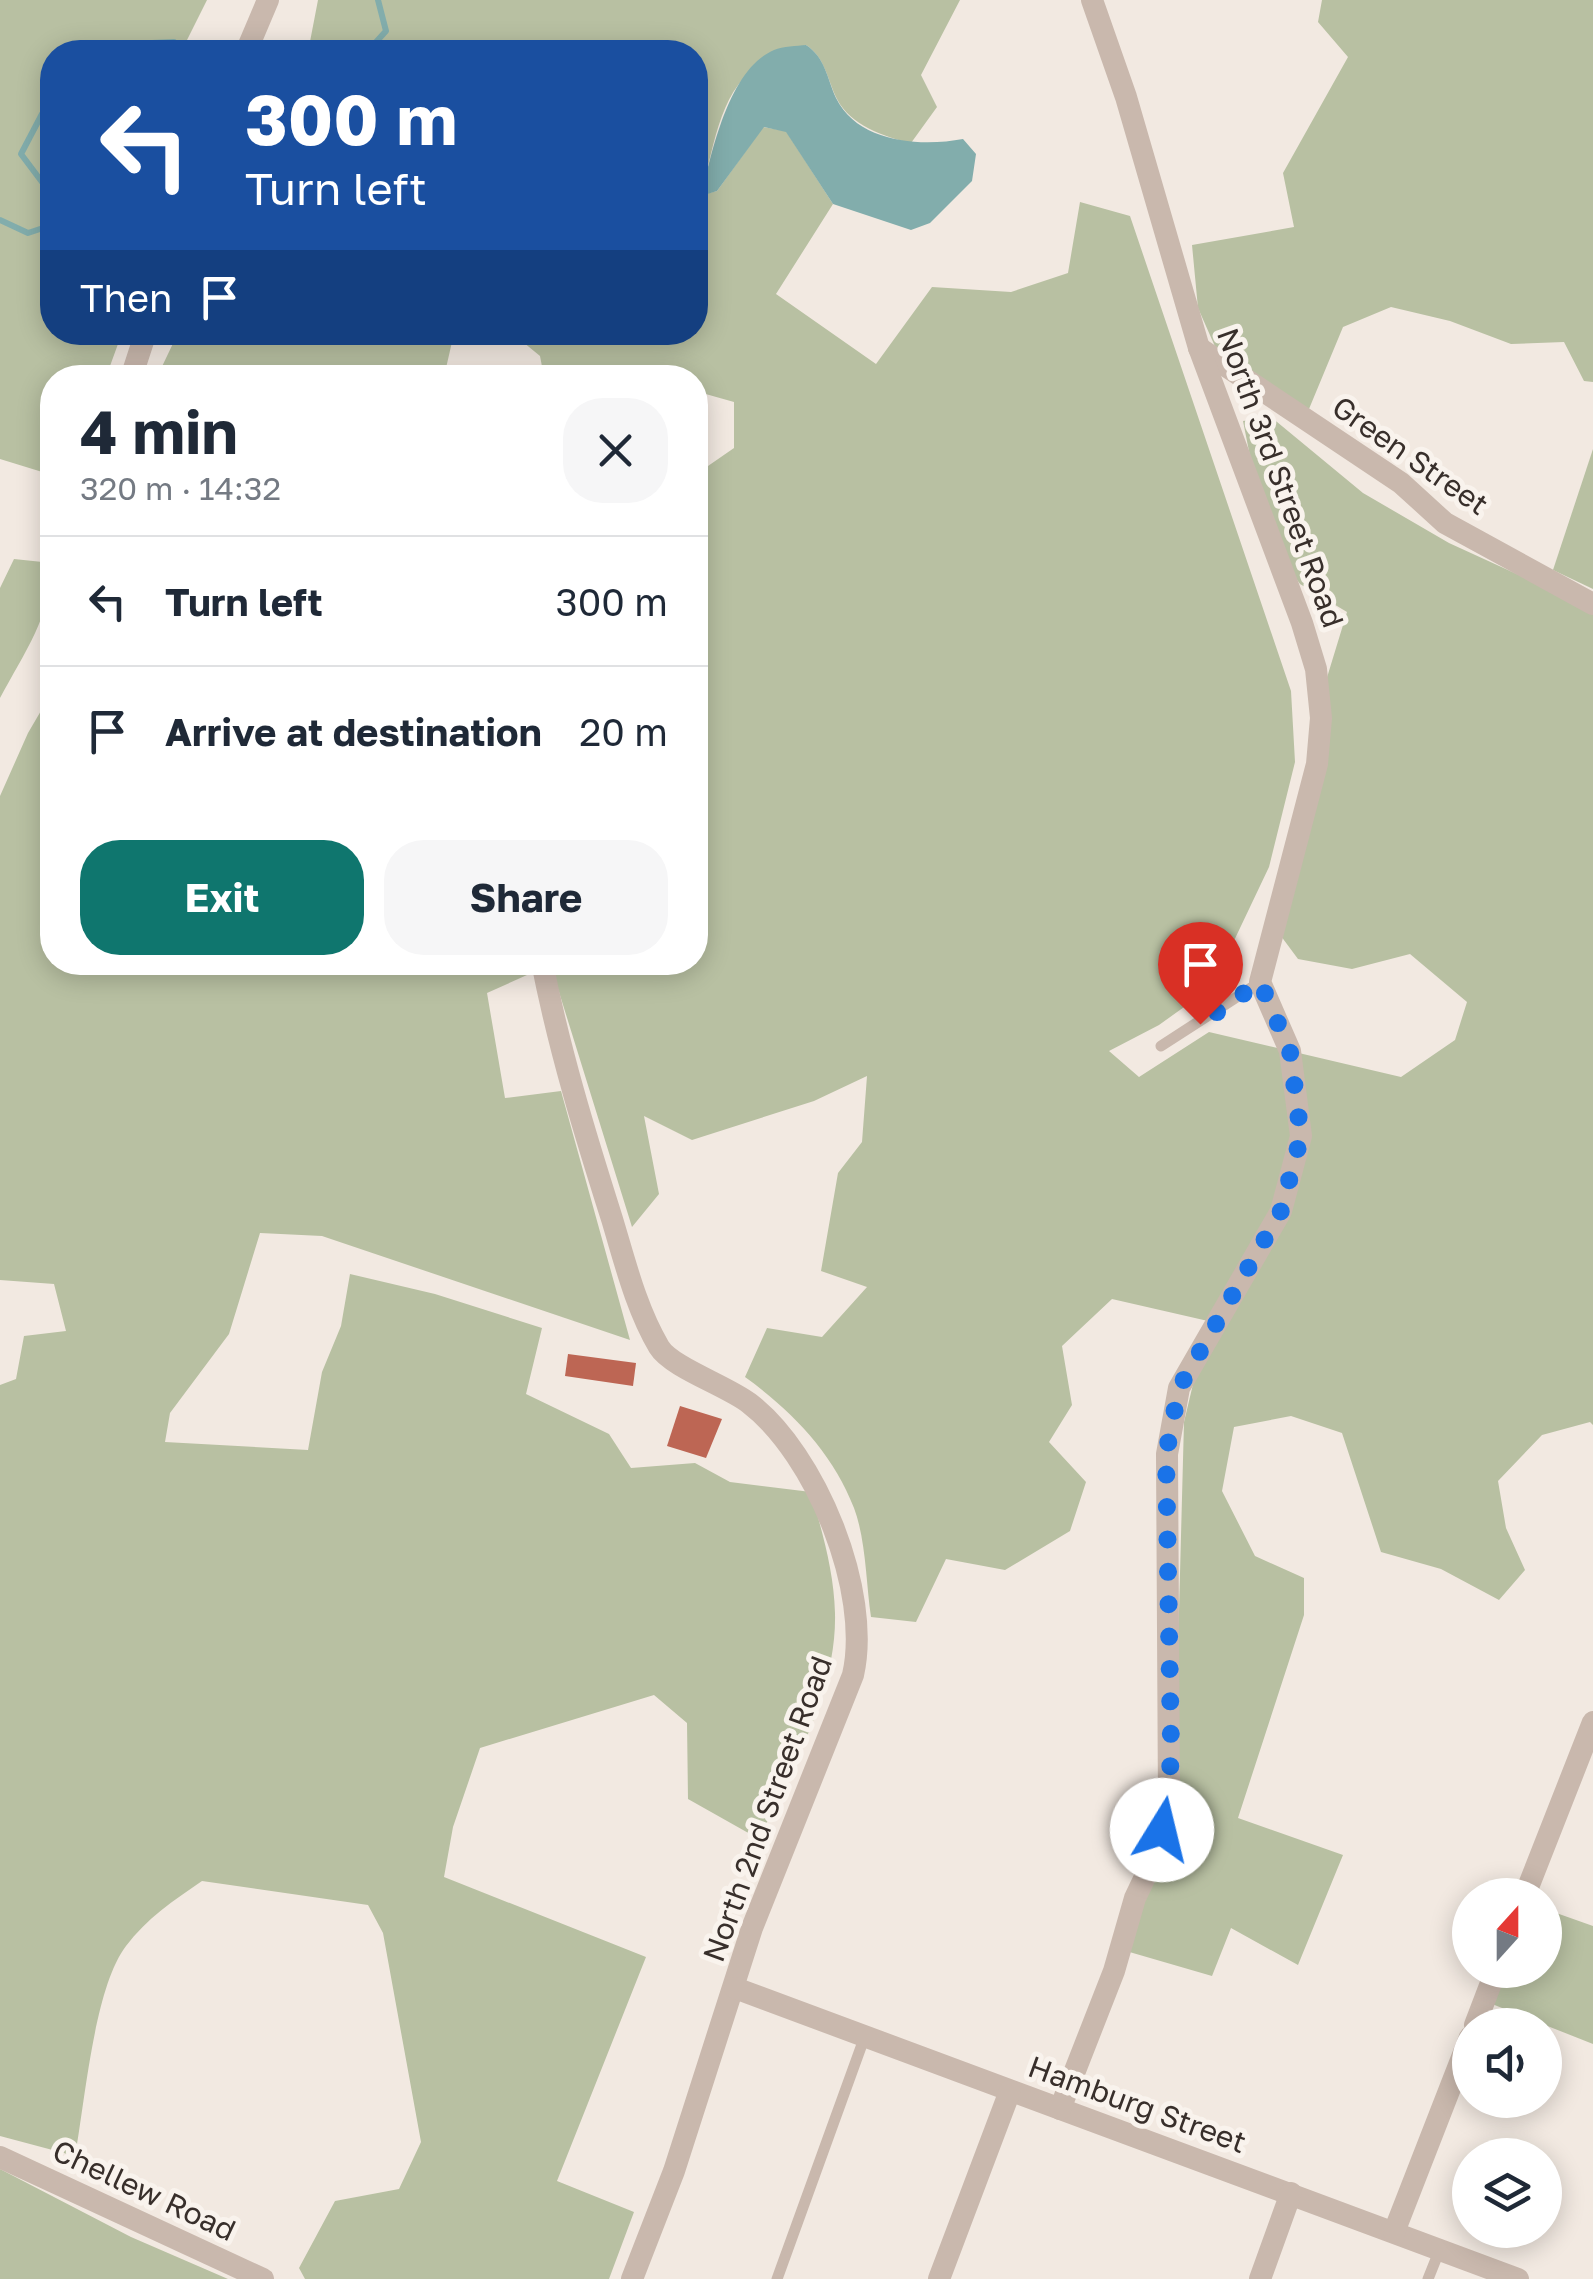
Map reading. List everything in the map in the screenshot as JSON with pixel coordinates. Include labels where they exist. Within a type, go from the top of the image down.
[{"type":"street","points":[[251,40],[268,0]]},
{"type":"street","name":"North 3rd Street Road","points":[[1092,0],[1126,97],[1199,348],[1316,669],[1317,764],[1260,982]]},
{"type":"street","name":"Green Street","points":[[1199,348],[1401,483],[1445,523],[1593,604]]},
{"type":"street","name":"North 2nd Street Road","points":[[545,975],[554,1022],[599,1178],[638,1303],[661,1352],[718,1381],[782,1432],[830,1520],[858,1618],[859,1648],[853,1674],[752,1928],[674,2171],[632,2279]]},
{"type":"street","points":[[1060,2110],[1114,1970],[1135,1898],[1155,1856],[1169,1804],[1166,1454],[1179,1388],[1281,1211],[1301,1136],[1290,1051],[1260,982]]},
{"type":"street","points":[[1532,1878],[1593,1722]]},
{"type":"street","name":"Hamburg Street","points":[[735,1988],[1518,2279]]},
{"type":"street","points":[[1394,2232],[1452,2083]]},
{"type":"street","points":[[939,2279],[1010,2091]]},
{"type":"street","name":"Chellew Road","points":[[0,2157],[263,2279]]},
{"type":"street","points":[[1260,2279],[1292,2192]]},
{"type":"lane","points":[[1162,1046],[1260,982]]},
{"type":"lane","points":[[777,2279],[865,2036]]},
{"type":"lane","points":[[1428,2279],[1440,2249]]},
{"type":"green space","points":[[0,0],[207,0],[187,40],[40,40],[40,345],[118,345],[110,365],[40,365],[40,471],[0,459]]},
{"type":"green space","points":[[318,0],[960,0],[921,75],[937,107],[911,143],[879,133],[850,116],[837,99],[822,62],[806,45],[774,58],[743,78],[725,108],[708,168],[708,40],[310,40]]},
{"type":"green space","points":[[1322,0],[1593,0],[1593,382],[1584,381],[1564,342],[1511,344],[1450,321],[1391,307],[1343,327],[1304,421],[1221,360],[1198,308],[1192,245],[1294,227],[1283,173],[1348,57],[1318,22]]},
{"type":"green space","points":[[763,127],[786,131],[833,204],[776,294],[876,364],[932,287],[1011,292],[1068,273],[1080,202],[1130,216],[1291,691],[1295,762],[1269,867],[1212,987],[1159,1025],[1109,1051],[1139,1077],[1209,1032],[1401,1077],[1455,1040],[1467,1002],[1410,954],[1352,969],[1298,959],[1275,928],[1325,684],[1347,612],[1300,584],[1266,537],[1243,421],[1271,417],[1363,493],[1449,543],[1593,609],[1593,1425],[1590,1422],[1542,1435],[1498,1481],[1506,1528],[1525,1570],[1499,1600],[1441,1569],[1381,1552],[1342,1433],[1291,1416],[1234,1427],[1222,1491],[1255,1556],[1304,1578],[1304,1615],[1238,1818],[1343,1855],[1298,1965],[1231,1928],[1212,1976],[1126,1951],[1175,1763],[1184,1422],[1208,1321],[1112,1299],[1062,1346],[1072,1405],[1049,1442],[1086,1482],[1070,1531],[1005,1570],[946,1559],[916,1622],[871,1617],[861,1534],[845,1488],[809,1435],[745,1377],[767,1328],[822,1337],[867,1287],[821,1271],[838,1173],[862,1142],[867,1076],[814,1101],[692,1140],[644,1116],[659,1194],[632,1227],[554,975],[708,975],[708,466],[734,448],[734,402],[708,395],[708,365],[542,365],[540,356],[527,345],[708,345],[708,193],[717,191]]},
{"type":"green space","points":[[172,345],[451,345],[447,365],[163,365]]},
{"type":"green space","points":[[1593,449],[1593,589],[1553,570]]},
{"type":"green space","points":[[14,559],[40,562],[40,621],[0,698],[0,588]]},
{"type":"green space","points":[[40,712],[40,975],[527,975],[487,993],[505,1098],[561,1091],[630,1340],[322,1236],[260,1233],[229,1334],[170,1413],[165,1442],[308,1450],[322,1372],[341,1326],[350,1274],[435,1294],[542,1328],[526,1394],[609,1434],[631,1468],[695,1463],[730,1482],[811,1492],[832,1582],[834,1643],[810,1730],[759,1839],[688,1799],[687,1723],[654,1695],[480,1748],[453,1827],[444,1877],[646,1957],[557,2181],[634,2212],[609,2279],[305,2279],[299,2268],[335,2201],[399,2189],[421,2142],[383,1933],[368,1905],[202,1881],[142,1927],[115,1965],[98,2017],[75,2156],[0,2136],[0,1385],[16,1379],[24,1336],[66,1331],[54,1284],[0,1280],[0,796]]},
{"type":"green space","points":[[1562,1915],[1593,1926],[1593,2044],[1562,2032],[1562,2008],[1502,2008],[1492,2004],[1498,1988],[1562,1988]]},
{"type":"green space","points":[[0,2169],[131,2237],[228,2279],[0,2279]]},
{"type":"water","points":[[806,45],[812,50],[836,98],[859,125],[910,141],[963,139],[976,154],[972,181],[930,223],[911,230],[833,204],[786,132],[764,127],[717,191],[708,194],[708,169],[734,94],[758,60],[786,47]]},
{"type":"building","points":[[568,1354],[636,1363],[633,1386],[565,1376]]},
{"type":"building","points":[[680,1406],[722,1419],[706,1458],[667,1446]]},
{"type":"waterway","points":[[378,0],[386,31],[378,40]]},
{"type":"waterway","points":[[40,118],[21,154],[40,179]]},
{"type":"waterway","points":[[0,220],[28,233],[40,229]]},
{"type":"route","points":[[1162,1830],[1169,1804],[1171,1745],[1166,1454],[1179,1388],[1281,1211],[1301,1136],[1290,1051],[1260,982],[1200,1024]]}]
